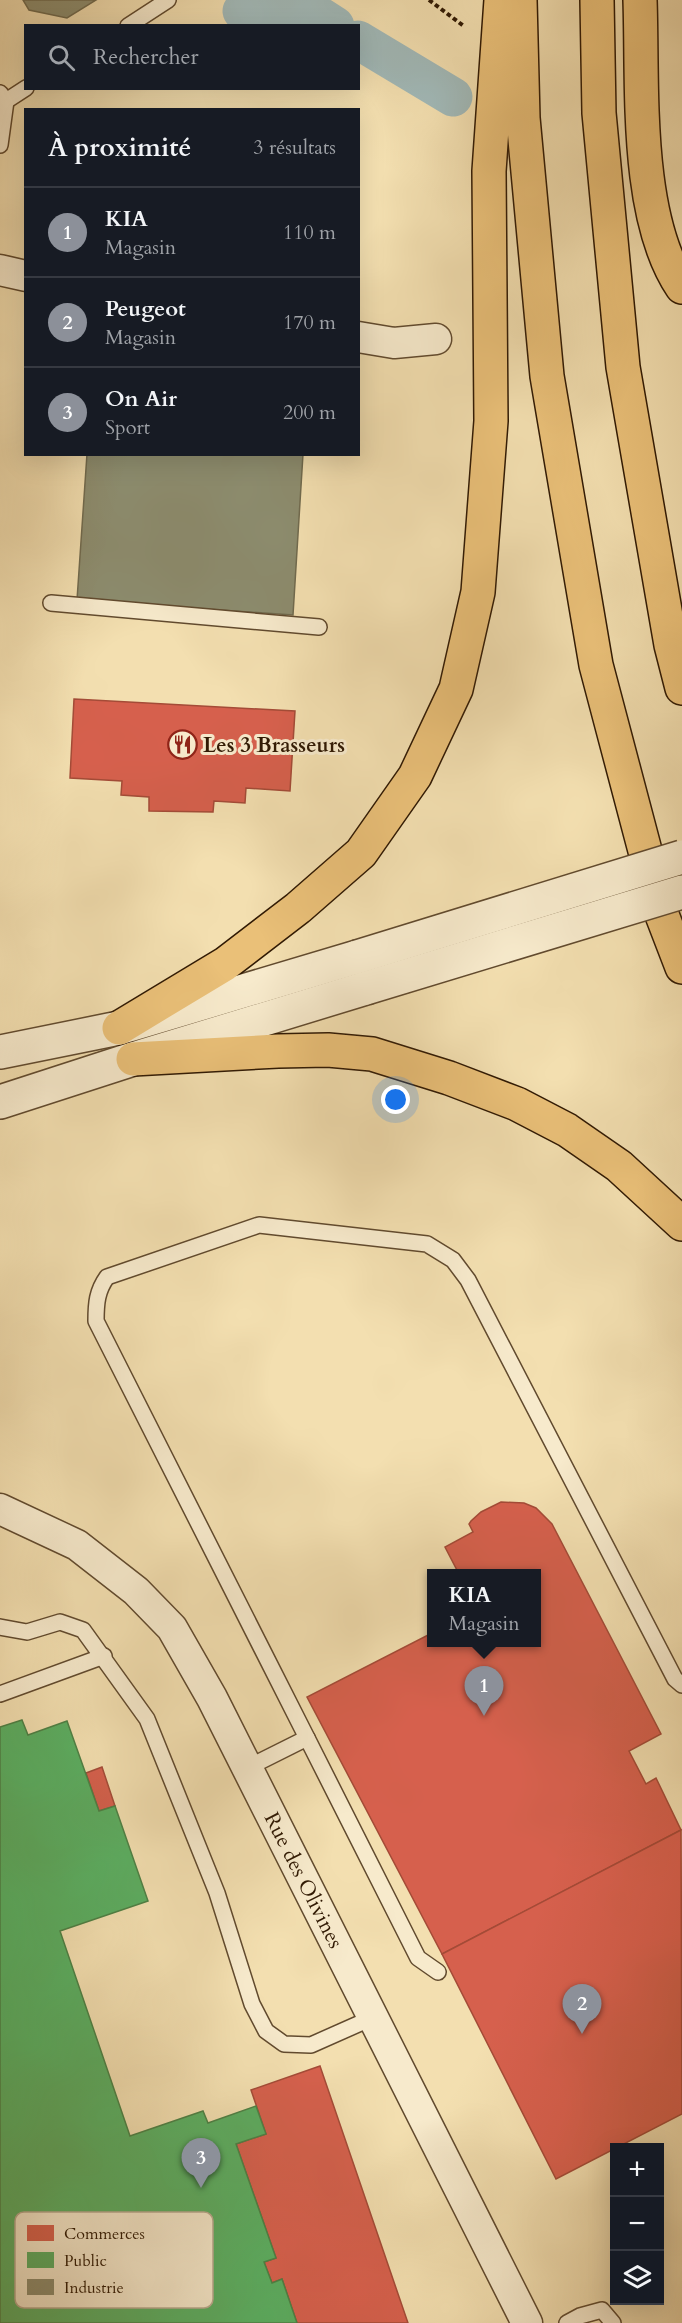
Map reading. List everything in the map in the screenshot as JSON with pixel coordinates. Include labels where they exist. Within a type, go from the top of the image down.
[{"type":"highway","points":[[119,1028],[225,964],[298,908],[361,853],[416,776],[456,689],[478,592],[491,421],[489,171],[501,0]]},
{"type":"highway","points":[[520,0],[523,118],[547,376],[596,665],[663,915],[682,967]]},
{"type":"highway","points":[[597,0],[599,113],[623,367],[671,645],[682,688]]},
{"type":"highway","points":[[640,0],[645,166],[657,227],[673,274],[682,287]]},
{"type":"highway","points":[[133,1059],[278,1051],[328,1050],[372,1054],[449,1078],[518,1104],[567,1130],[619,1166],[682,1224]]},
{"type":"street","points":[[0,270],[24,276]]},
{"type":"street","points":[[360,337],[394,343],[436,339]]},
{"type":"street","points":[[0,1052],[119,1028],[682,857]]},
{"type":"street","points":[[0,1102],[133,1059],[682,892]]},
{"type":"street","name":"Rue des Olivines","points":[[0,1509],[77,1545],[136,1591],[172,1628],[248,1768],[527,2323]]},
{"type":"lane","points":[[131,24],[168,0]]},
{"type":"lane","points":[[0,145],[3,97],[24,89]]},
{"type":"lane","points":[[51,603],[319,627]]},
{"type":"lane","points":[[438,1972],[418,1958],[96,1321],[99,1289],[107,1277],[259,1225],[427,1244],[453,1260],[468,1280],[675,1679],[682,1685]]},
{"type":"lane","points":[[0,1627],[27,1632],[60,1622],[83,1630],[104,1656],[147,1719],[217,1893],[252,2004],[266,2031],[284,2044],[311,2044],[374,2017]]},
{"type":"lane","points":[[0,1694],[104,1656]]},
{"type":"lane","points":[[248,1768],[307,1738]]},
{"type":"lane","points":[[567,2323],[580,2316],[602,2310],[613,2323]]},
{"type":"building: Commerces","name":"Les 3 Brasseurs","points":[[74,699],[295,711],[290,791],[246,788],[245,803],[214,801],[213,812],[149,811],[149,797],[121,795],[122,781],[70,778]]},
{"type":"building: Commerces","points":[[501,1502],[524,1503],[536,1508],[552,1524],[661,1734],[629,1751],[646,1784],[656,1778],[681,1830],[442,1954],[307,1697],[427,1636],[427,1647],[541,1647],[541,1569],[456,1569],[445,1547],[473,1532],[469,1524],[481,1512]]},
{"type":"building: Commerces","points":[[102,1767],[115,1806],[99,1811],[86,1773]]},
{"type":"building: Commerces","points":[[681,1830],[682,2114],[626,2143],[610,2143],[610,2151],[556,2179],[442,1954]]},
{"type":"building: Commerces","points":[[320,2066],[408,2323],[297,2323],[282,2279],[272,2283],[264,2262],[276,2258],[236,2144],[266,2134],[251,2090]]},
{"type":"building: Public","points":[[22,1720],[28,1735],[67,1721],[99,1811],[115,1806],[148,1901],[60,1931],[130,2136],[203,2111],[208,2123],[256,2106],[266,2134],[236,2144],[276,2258],[264,2262],[272,2283],[282,2279],[297,2323],[0,2323],[0,1727]]},
{"type":"building: Industrie","points":[[23,0],[96,0],[67,18],[29,10]]},
{"type":"building: Industrie","points":[[87,456],[303,456],[293,615],[77,600]]},
{"type":"waterway","points":[[242,11],[284,6],[321,17],[332,24]]},
{"type":"waterway","points":[[360,41],[453,97]]},
{"type":"place","name":"Les 3 Brasseurs","points":[[182,745]]},
{"type":"place","name":"KIA","points":[[484,1716]]},
{"type":"place","name":"Peugeot","points":[[582,2034]]},
{"type":"place","name":"On Air","points":[[201,2188]]}]
